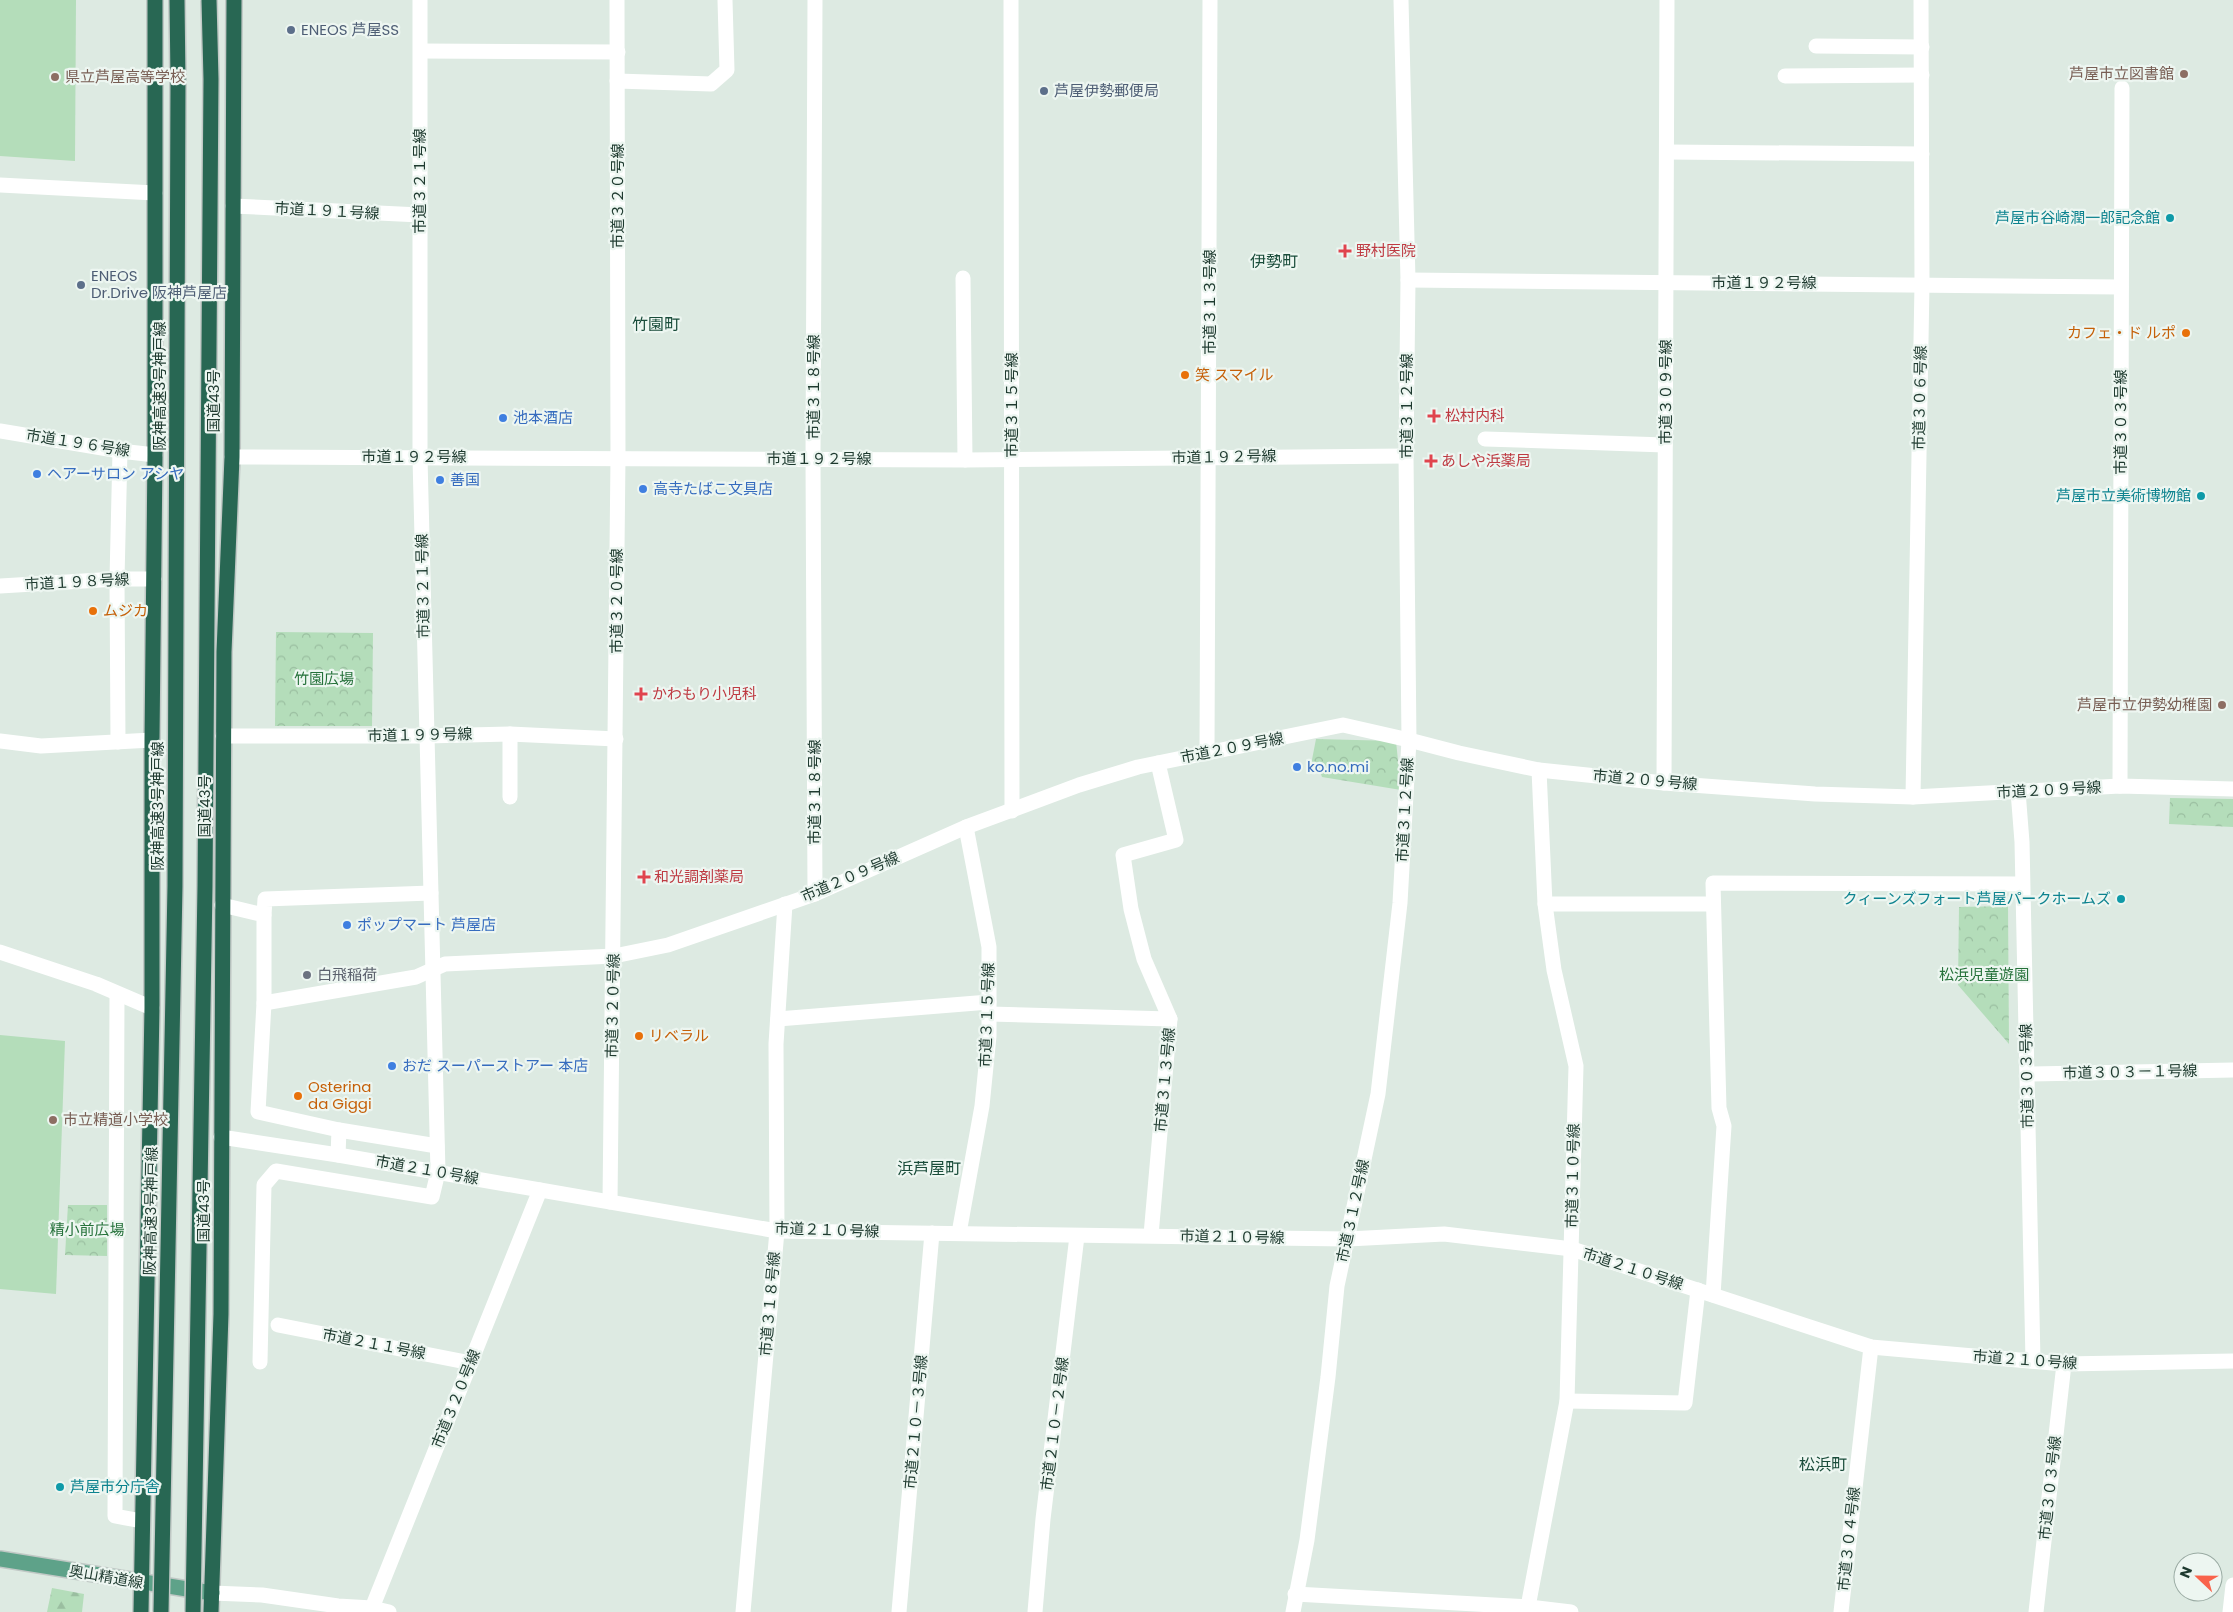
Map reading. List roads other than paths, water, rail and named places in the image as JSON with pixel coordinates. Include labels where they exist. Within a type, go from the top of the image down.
[{"type":"highway","points":[[141,1612],[140,1583],[152,1008],[155,0]]},
{"type":"highway","name":"阪神高速3号神戸線","points":[[161,1612],[175,886],[177,0]]},
{"type":"highway","points":[[193,1612],[205,886],[211,89],[209,0]]},
{"type":"highway","name":"国道43号","points":[[211,1612],[221,1314],[223,736],[224,652],[232,456],[234,0]]},
{"type":"main road","name":"奥山精道線","points":[[0,1559],[140,1583],[212,1593]]},
{"type":"street","name":"市道３２１号線","points":[[260,1362],[264,1185],[276,1171],[432,1197],[438,1172],[420,458],[420,0]]},
{"type":"street","name":"市道３２０号線","points":[[610,1202],[618,457],[617,0]]},
{"type":"street","points":[[617,81],[711,84],[727,70],[725,0]]},
{"type":"street","name":"市道３１８号線","points":[[815,0],[813,459],[815,894]]},
{"type":"street","name":"市道３１５号線","points":[[1011,0],[1012,811]]},
{"type":"street","name":"市道３１３号線","points":[[1207,753],[1210,0]]},
{"type":"street","name":"市道３１２号線","points":[[1293,1612],[1307,1540],[1328,1376],[1337,1286],[1378,1094],[1400,903],[1410,740],[1406,456],[1408,280],[1401,0]]},
{"type":"street","name":"市道３０９号線","points":[[1664,783],[1667,0]]},
{"type":"street","name":"市道３０６号線","points":[[1914,797],[1922,284],[1921,0]]},
{"type":"street","points":[[1816,46],[1922,47]]},
{"type":"street","points":[[421,51],[618,52]]},
{"type":"street","points":[[1785,76],[1922,74]]},
{"type":"street","name":"市道３０３号線","points":[[2120,786],[2122,88]]},
{"type":"street","points":[[1667,152],[1922,154]]},
{"type":"street","points":[[0,185],[155,193]]},
{"type":"street","name":"市道１９１号線","points":[[233,206],[420,215]]},
{"type":"street","points":[[963,278],[966,460]]},
{"type":"street","name":"市道１９２号線","points":[[1408,280],[2121,287]]},
{"type":"street","name":"市道１９６号線","points":[[0,431],[155,455]]},
{"type":"street","points":[[1485,439],[1665,445]]},
{"type":"street","points":[[118,742],[117,579],[120,451]]},
{"type":"street","name":"市道１９２号線","points":[[232,456],[1012,460],[1406,456]]},
{"type":"street","name":"市道１９８号線","points":[[0,586],[117,579],[154,579]]},
{"type":"street","name":"市道２０９号線","points":[[264,1003],[416,977],[445,964],[614,956],[668,945],[815,894],[966,827],[1079,785],[1138,767],[1343,725],[1410,740],[1459,754],[1539,770],[1664,783],[1815,794],[1914,797],[2120,786],[2233,789]]},
{"type":"street","points":[[510,734],[510,797]]},
{"type":"street","name":"市道１９９号線","points":[[223,736],[510,734],[616,739]]},
{"type":"street","points":[[0,741],[41,746],[152,740]]},
{"type":"street","name":"市道３１３号線","points":[[1151,1235],[1170,1019],[1144,959],[1130,909],[1123,855],[1176,840],[1158,763]]},
{"type":"street","name":"市道３１０号線","points":[[1528,1610],[1567,1401],[1576,1066],[1554,970],[1545,904],[1539,770]]},
{"type":"street","name":"市道３０３号線","points":[[2018,791],[2022,884],[2033,1361]]},
{"type":"street","name":"市道３１５号線","points":[[959,1233],[982,1106],[989,1036],[988,947],[966,827]]},
{"type":"street","points":[[1567,1401],[1685,1403],[1706,1293],[1724,1126],[1718,1108],[1713,883],[2022,884]]},
{"type":"street","points":[[431,892],[265,899],[264,1003],[258,1112],[339,1130],[437,1146]]},
{"type":"street","name":"市道３１８号線","points":[[742,1612],[777,1231],[778,1019],[785,904]]},
{"type":"street","points":[[1545,904],[1713,904]]},
{"type":"street","points":[[222,905],[264,915]]},
{"type":"street","points":[[0,952],[96,984],[152,1008]]},
{"type":"street","points":[[118,994],[115,1516],[142,1521]]},
{"type":"street","points":[[778,1019],[989,1008],[1170,1019]]},
{"type":"street","name":"市道３０３－１号線","points":[[2027,1074],[2233,1070]]},
{"type":"street","points":[[338,1155],[339,1130]]},
{"type":"street","name":"市道２１０号線","points":[[221,1137],[338,1155],[777,1231],[1348,1239],[1444,1234],[1572,1249],[1871,1347],[2064,1364],[2233,1361]]},
{"type":"street","name":"市道３２０号線","points":[[372,1608],[540,1190]]},
{"type":"street","name":"市道２１０－３号線","points":[[899,1612],[932,1233]]},
{"type":"street","name":"市道２１０－２号線","points":[[1035,1612],[1077,1236]]},
{"type":"street","name":"市道２１１号線","points":[[278,1325],[471,1363]]},
{"type":"street","name":"市道３０４号線","points":[[1841,1612],[1871,1347]]},
{"type":"street","name":"市道３０３号線","points":[[2036,1612],[2064,1364]]},
{"type":"street","points":[[2230,1612],[2233,1585]]},
{"type":"street","points":[[212,1593],[262,1595],[338,1606],[372,1608],[389,1612]]},
{"type":"street","points":[[1295,1594],[1571,1612]]},
{"type":"place","name":"ENEOS 芦屋SS","points":[[291,30]]},
{"type":"place","name":"芦屋市立図書館","points":[[2184,74]]},
{"type":"place","name":"県立芦屋高等学校","points":[[55,77]]},
{"type":"place","name":"芦屋伊勢郵便局","points":[[1044,91]]},
{"type":"place","name":"芦屋市谷崎潤一郎記念館","points":[[2170,218]]},
{"type":"place","name":"野村医院","points":[[1345,251]]},
{"type":"place","name":"ENEOS Dr.Drive 阪神芦屋店","points":[[81,285]]},
{"type":"place","name":"カフェ・ド ルポ","points":[[2186,333]]},
{"type":"place","name":"笑 スマイル","points":[[1185,375]]},
{"type":"place","name":"松村内科","points":[[1434,416]]},
{"type":"place","name":"池本酒店","points":[[503,418]]},
{"type":"place","name":"あしや浜薬局","points":[[1431,461]]},
{"type":"place","name":"ヘアーサロン アシヤ","points":[[37,474]]},
{"type":"place","name":"善国","points":[[440,480]]},
{"type":"place","name":"高寺たばこ文具店","points":[[643,489]]},
{"type":"place","name":"芦屋市立美術博物館","points":[[2201,496]]},
{"type":"place","name":"ムジカ","points":[[93,611]]},
{"type":"place","name":"かわもり小児科","points":[[641,694]]},
{"type":"place","name":"芦屋市立伊勢幼稚園","points":[[2222,705]]},
{"type":"place","name":"ko.no.mi","points":[[1297,767]]},
{"type":"place","name":"和光調剤薬局","points":[[644,877]]},
{"type":"place","name":"クィーンズフォート芦屋パークホームズ","points":[[2121,899]]},
{"type":"place","name":"ポップマート 芦屋店","points":[[347,925]]},
{"type":"place","name":"白飛稲荷","points":[[307,975]]},
{"type":"place","name":"リベラル","points":[[639,1036]]},
{"type":"place","name":"おだ スーパーストアー 本店","points":[[392,1066]]},
{"type":"place","name":"Osterina da Giggi","points":[[298,1096]]},
{"type":"place","name":"市立精道小学校","points":[[53,1120]]},
{"type":"place","name":"芦屋市分庁舎","points":[[60,1487]]},
{"type":"district","name":"伊勢町","points":[[1274,261]]},
{"type":"district","name":"竹園町","points":[[656,324]]},
{"type":"district","name":"浜芦屋町","points":[[929,1168]]},
{"type":"district","name":"松浜町","points":[[1823,1464]]},
{"type":"park label","name":"竹園広場","points":[[324,679]]},
{"type":"park label","name":"松浜児童遊園","points":[[1984,975]]},
{"type":"park label","name":"精小前広場","points":[[87,1230]]}]
